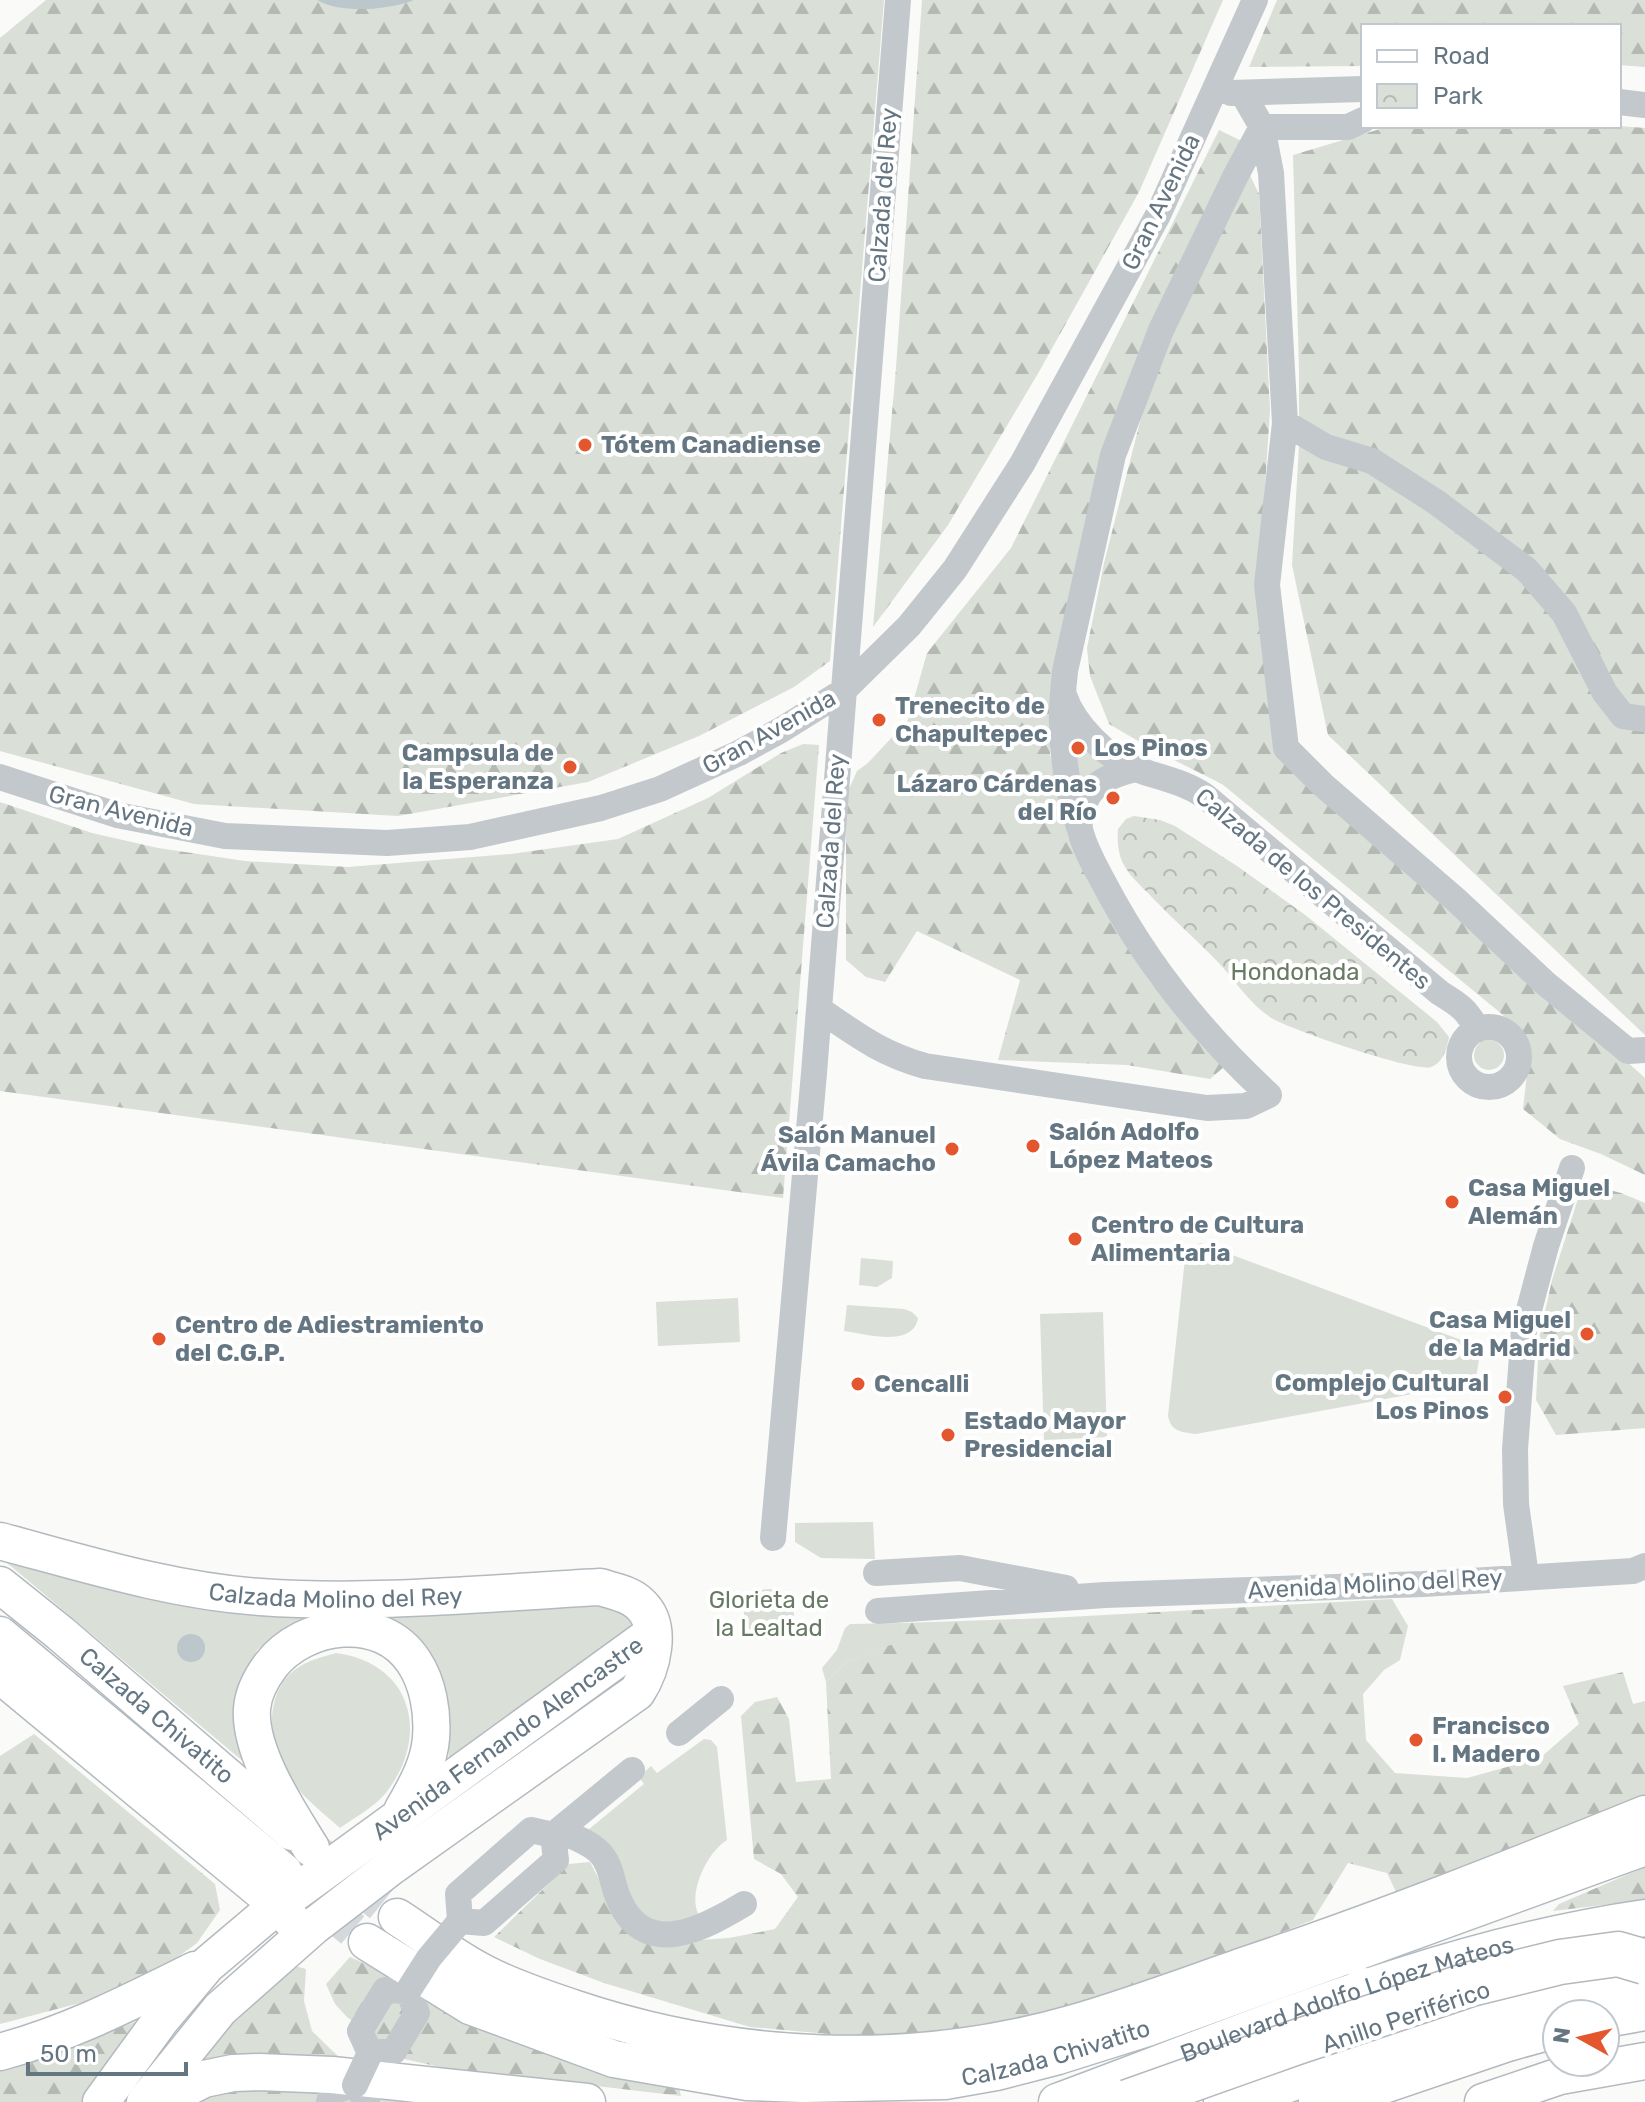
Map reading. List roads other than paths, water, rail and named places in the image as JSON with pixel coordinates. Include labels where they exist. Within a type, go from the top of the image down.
[{"type":"highway","points":[[1128,2102],[1294,2043],[1484,1981],[1560,1962],[1618,1954],[1645,1960]]},
{"type":"highway","name":"Anillo Periférico","points":[[1173,2102],[1390,2018],[1480,1990],[1596,1963],[1645,1960]]},
{"type":"highway","points":[[1226,2102],[1503,2003],[1645,1974]]},
{"type":"highway","points":[[1299,2054],[1364,1990]]},
{"type":"highway","points":[[1621,2012],[1645,2008]]},
{"type":"highway","points":[[1621,2019],[1645,2015]]},
{"type":"highway","points":[[1321,2102],[1541,2029]]},
{"type":"highway","points":[[1348,2102],[1541,2037]]},
{"type":"highway","points":[[1621,2042],[1645,2038]]},
{"type":"highway","points":[[1413,2102],[1541,2060]]},
{"type":"main road","name":"Calzada Molino del Rey","points":[[0,1541],[144,1579],[258,1597],[332,1600],[600,1587],[639,1602],[648,1615],[653,1633]]},
{"type":"main road","name":"Calzada Chivatito","points":[[0,1585],[311,1848],[266,1765],[255,1737],[252,1709],[256,1691],[267,1670],[291,1645],[306,1636],[339,1628],[373,1632],[400,1647],[413,1659],[423,1678],[431,1718],[429,1753],[418,1784],[398,1817]]},
{"type":"main road","name":"Avenida Fernando Alencastre","points":[[101,2102],[160,2021],[207,1965],[281,1888],[398,1817],[653,1633]]},
{"type":"main road","name":"Avenida Fernando Alencastre","points":[[145,2102],[220,2009],[304,1935],[392,1866],[637,1692],[651,1664],[653,1633]]},
{"type":"main road","name":"Calzada Chivatito","points":[[0,1635],[281,1888],[304,1935]]},
{"type":"main road","name":"Calzada Chivatito","points":[[0,1675],[281,1888]]},
{"type":"main road","name":"Calzada Chivatito","points":[[397,1917],[486,1974],[546,1999],[663,2035],[798,2053],[906,2053],[1015,2037],[1085,2020],[1305,1945],[1645,1814]]},
{"type":"main road","name":"Calzada Chivatito","points":[[367,1942],[470,2006],[614,2059],[747,2082],[857,2084],[945,2081],[1058,2056],[1147,2028],[1645,1847]]},
{"type":"main road","name":"Boulevard Adolfo López Mateos","points":[[1057,2102],[1476,1952],[1577,1928],[1645,1918]]},
{"type":"main road","points":[[0,2052],[60,2035],[121,2009],[207,1965]]},
{"type":"main road","points":[[1483,2102],[1574,2072],[1645,2061]]},
{"type":"main road","points":[[159,2102],[204,2079],[259,2072],[332,2075],[587,2102]]},
{"type":"main road","points":[[813,2102],[857,2084]]},
{"type":"street","name":"Calzada del Rey","points":[[773,1538],[819,1009],[898,0]]},
{"type":"street","name":"Gran Avenida","points":[[0,777],[117,815],[225,836],[387,843],[470,837],[601,808],[660,789],[739,753],[842,692],[909,626],[955,569],[1022,464],[1158,215],[1255,0]]},
{"type":"street","points":[[1214,92],[1243,94],[1361,89]]},
{"type":"street","points":[[1243,94],[1262,127],[1271,173],[1285,423],[1267,585],[1286,748],[1323,785],[1455,899],[1545,983],[1628,1051],[1645,1050]]},
{"type":"street","points":[[1621,102],[1645,105]]},
{"type":"street","points":[[1262,127],[1348,127],[1361,121]]},
{"type":"street","points":[[819,1009],[894,1057],[925,1066],[1207,1108],[1246,1106],[1269,1095],[1202,1025],[1156,968],[1117,908],[1093,863],[1079,827],[1064,769],[1061,741],[1065,671],[1113,455],[1161,330],[1262,127]]},
{"type":"street","points":[[1285,423],[1326,447],[1372,461],[1436,502],[1527,570],[1564,613],[1605,693],[1623,716],[1645,719]]},
{"type":"street","name":"Calzada de los Presidentes","points":[[1063,693],[1072,712],[1105,749],[1135,769],[1171,778],[1205,796],[1440,993],[1461,1005],[1470,1014],[1477,1030]]},
{"type":"street","points":[[1079,827],[1091,789],[1105,779],[1135,769]]},
{"type":"street","points":[[1526,1576],[1516,1504],[1515,1449],[1524,1329],[1546,1246],[1572,1168]]},
{"type":"street","name":"Avenida Molino del Rey","points":[[878,1611],[1105,1595],[1423,1584],[1633,1571],[1645,1566]]},
{"type":"street","name":"Avenida Molino del Rey","points":[[876,1573],[960,1568],[1105,1595]]},
{"type":"street","points":[[679,1733],[721,1699]]},
{"type":"street","points":[[556,1833],[632,1770]]},
{"type":"street","points":[[408,1991],[429,1958],[460,1921],[458,1894],[531,1830],[556,1833],[589,1844],[598,1851],[612,1874],[620,1904],[643,1928],[657,1933],[672,1935],[709,1925],[744,1904]]},
{"type":"street","points":[[460,1921],[484,1923],[556,1860],[556,1833]]},
{"type":"street","points":[[329,2102],[333,2091],[361,2094],[370,2053],[360,2031],[385,1990],[408,1991]]},
{"type":"street","points":[[370,2053],[394,2051],[417,2013],[408,1991]]},
{"type":"tunnel","points":[[311,1848],[397,1917]]},
{"type":"tunnel","points":[[284,1872],[367,1942]]},
{"type":"place","name":"Tótem Canadiense","points":[[585,445]]},
{"type":"place","name":"Trenecito de Chapultepec","points":[[879,720]]},
{"type":"place","name":"Los Pinos","points":[[1078,748]]},
{"type":"place","name":"Campsula de la Esperanza","points":[[570,767]]},
{"type":"place","name":"Lázaro Cárdenas del Río","points":[[1113,798]]},
{"type":"place","name":"Salón Adolfo López Mateos","points":[[1033,1146]]},
{"type":"place","name":"Salón Manuel Ávila Camacho","points":[[952,1149]]},
{"type":"place","name":"Casa Miguel Alemán","points":[[1452,1202]]},
{"type":"place","name":"Centro de Cultura Alimentaria","points":[[1075,1239]]},
{"type":"place","name":"Casa Miguel de la Madrid","points":[[1587,1334]]},
{"type":"place","name":"Centro de Adiestramiento del C.G.P.","points":[[159,1339]]},
{"type":"place","name":"Cencalli","points":[[858,1384]]},
{"type":"place","name":"Complejo Cultural Los Pinos","points":[[1505,1397]]},
{"type":"place","name":"Estado Mayor Presidencial","points":[[948,1435]]},
{"type":"place","name":"Francisco I. Madero","points":[[1416,1740]]},
{"type":"park label","name":"Hondonada","points":[[1295,972]]},
{"type":"park label","name":"Glorieta de la Lealtad","points":[[769,1614]]}]
